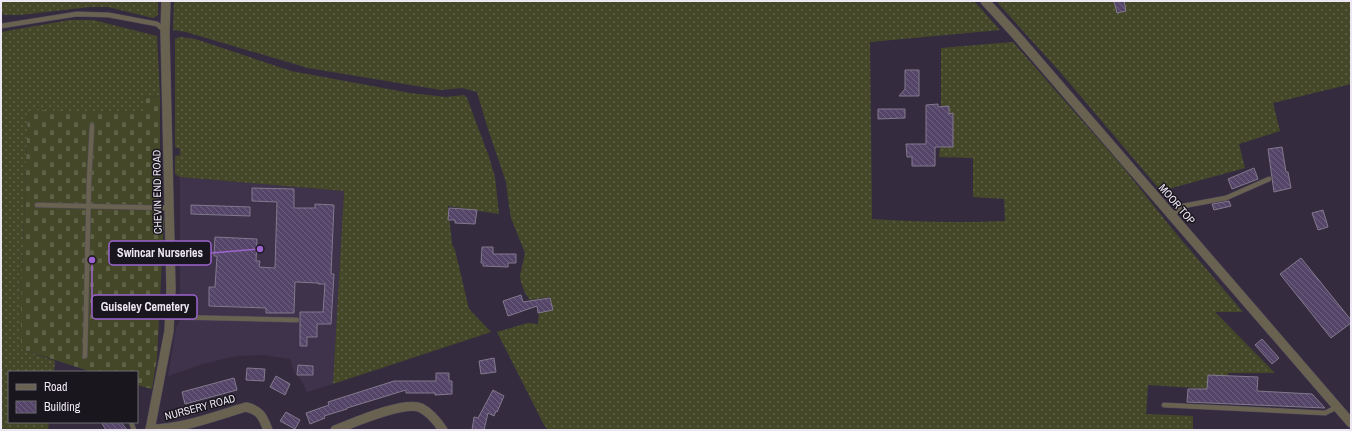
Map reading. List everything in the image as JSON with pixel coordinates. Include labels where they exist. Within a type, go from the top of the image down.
[{"type":"street","name":"CHEVIN END ROAD","points":[[150,429],[169,331],[170,317],[170,208],[165,32],[166,1]]},
{"type":"street","name":"MOOR TOP","points":[[985,1],[1351,423]]},
{"type":"street","name":"NURSERY ROAD","points":[[150,429],[164,429],[180,426],[246,407],[254,409],[263,417],[268,430]]},
{"type":"street","points":[[334,430],[396,408],[420,407],[433,416],[444,430]]},
{"type":"lane","points":[[1,26],[77,14],[101,15],[157,24],[165,32]]},
{"type":"lane","points":[[85,356],[88,206],[92,126]]},
{"type":"lane","points":[[1171,216],[1184,206],[1226,198],[1270,179]]},
{"type":"lane","points":[[37,205],[170,208]]},
{"type":"lane","points":[[170,317],[297,320]]},
{"type":"lane","points":[[1164,406],[1325,413],[1337,407]]},
{"type":"shaded area","points":[[180,177],[344,191],[333,384],[307,392],[301,380],[294,372],[290,359],[263,355],[237,356],[206,363],[168,376],[176,327],[179,323],[180,307]]},
{"type":"green space","points":[[1,1],[158,1],[158,15],[153,18],[108,7],[90,7],[20,15],[6,15],[1,14]]},
{"type":"green space","points":[[174,1],[974,1],[1000,30],[870,42],[872,219],[938,222],[1005,221],[1004,199],[973,197],[973,158],[939,157],[940,147],[953,146],[953,114],[949,114],[949,107],[941,107],[941,48],[1013,42],[1122,166],[1173,230],[1243,312],[1215,312],[1275,373],[1228,373],[1227,390],[1148,385],[1146,414],[1193,416],[1193,430],[548,430],[544,425],[497,332],[528,323],[538,324],[539,312],[553,310],[550,297],[530,300],[525,293],[521,282],[520,276],[525,253],[511,218],[506,182],[477,92],[462,88],[441,90],[308,68],[186,32],[173,30]]},
{"type":"green space","points":[[996,1],[1351,1],[1351,84],[1273,103],[1280,131],[1239,144],[1245,168],[1161,191],[1061,73]]},
{"type":"green space","points":[[70,20],[93,20],[157,36],[160,97],[145,96],[147,112],[28,111],[21,300],[21,349],[55,361],[54,371],[8,371],[8,423],[49,423],[48,430],[1,430],[1,32]]},
{"type":"green space","points":[[180,37],[195,39],[291,71],[410,93],[446,97],[464,95],[467,98],[495,177],[499,214],[448,206],[452,244],[455,250],[469,309],[491,332],[333,384],[344,191],[180,177],[175,174],[175,156],[180,155],[180,149],[175,147],[175,39]]},
{"type":"green space","points":[[145,96],[160,97],[160,195],[156,202],[156,218],[164,219],[157,358],[152,389],[138,385],[138,371],[89,371],[21,349],[21,300],[28,110],[147,112],[145,108]]},
{"type":"building","points":[[1114,1],[1124,1],[1126,11],[1117,13]]},
{"type":"building","points":[[905,70],[919,70],[919,96],[899,96],[905,89]]},
{"type":"building","points":[[938,104],[938,107],[949,106],[949,114],[953,113],[953,147],[935,147],[935,166],[912,166],[912,157],[907,157],[906,144],[926,144],[926,105]]},
{"type":"building","points":[[878,109],[905,109],[905,118],[878,119]]},
{"type":"building","points":[[1282,147],[1286,172],[1288,172],[1291,188],[1274,192],[1268,149]]},
{"type":"building","points":[[1254,168],[1258,179],[1232,189],[1228,179]]},
{"type":"building","points":[[252,188],[294,189],[294,208],[315,208],[315,204],[334,205],[331,274],[334,274],[331,324],[317,324],[317,337],[307,337],[307,346],[300,346],[300,312],[323,312],[325,284],[295,282],[294,313],[266,313],[266,308],[209,306],[209,287],[215,287],[217,256],[214,256],[215,237],[257,239],[256,261],[260,261],[259,267],[275,268],[277,202],[252,201]]},
{"type":"building","points":[[1229,201],[1231,206],[1214,210],[1212,204]]},
{"type":"building","points":[[191,205],[250,207],[250,216],[191,214]]},
{"type":"building","points":[[449,208],[477,210],[475,224],[455,223],[455,220],[448,220]]},
{"type":"building","points":[[1323,210],[1328,227],[1318,230],[1312,213]]},
{"type":"building","points":[[482,247],[493,247],[493,254],[516,254],[516,263],[508,263],[508,267],[483,266],[483,263],[481,263]]},
{"type":"building","points":[[1301,258],[1351,320],[1351,323],[1331,338],[1280,274]]},
{"type":"building","points":[[521,295],[523,302],[550,298],[553,310],[538,313],[537,306],[508,316],[503,301]]},
{"type":"building","points":[[1262,339],[1279,358],[1272,364],[1255,345]]},
{"type":"building","points":[[494,358],[496,372],[481,374],[479,361]]},
{"type":"building","points":[[298,365],[313,366],[313,375],[297,375]]},
{"type":"building","points":[[247,368],[265,369],[264,381],[246,380]]},
{"type":"building","points":[[436,373],[449,373],[449,381],[452,381],[452,394],[435,395],[435,393],[406,393],[406,390],[324,416],[325,418],[310,424],[306,413],[329,405],[328,402],[394,381],[436,381]]},
{"type":"building","points":[[1208,375],[1258,377],[1257,391],[1312,394],[1325,408],[1187,402],[1188,389],[1207,389]]},
{"type":"building","points":[[276,376],[290,384],[285,395],[270,387]]},
{"type":"building","points":[[234,378],[237,390],[185,404],[182,392]]},
{"type":"building","points":[[493,390],[504,396],[497,412],[496,411],[494,416],[488,413],[484,430],[472,430],[474,417],[478,418]]},
{"type":"building","points":[[286,412],[300,420],[295,429],[280,421]]},
{"type":"building","points":[[102,423],[122,423],[127,430],[106,430]]},
{"type":"place","name":"Swincar Nurseries","points":[[260,249]]},
{"type":"place","name":"Guiseley Cemetery","points":[[92,260]]}]
